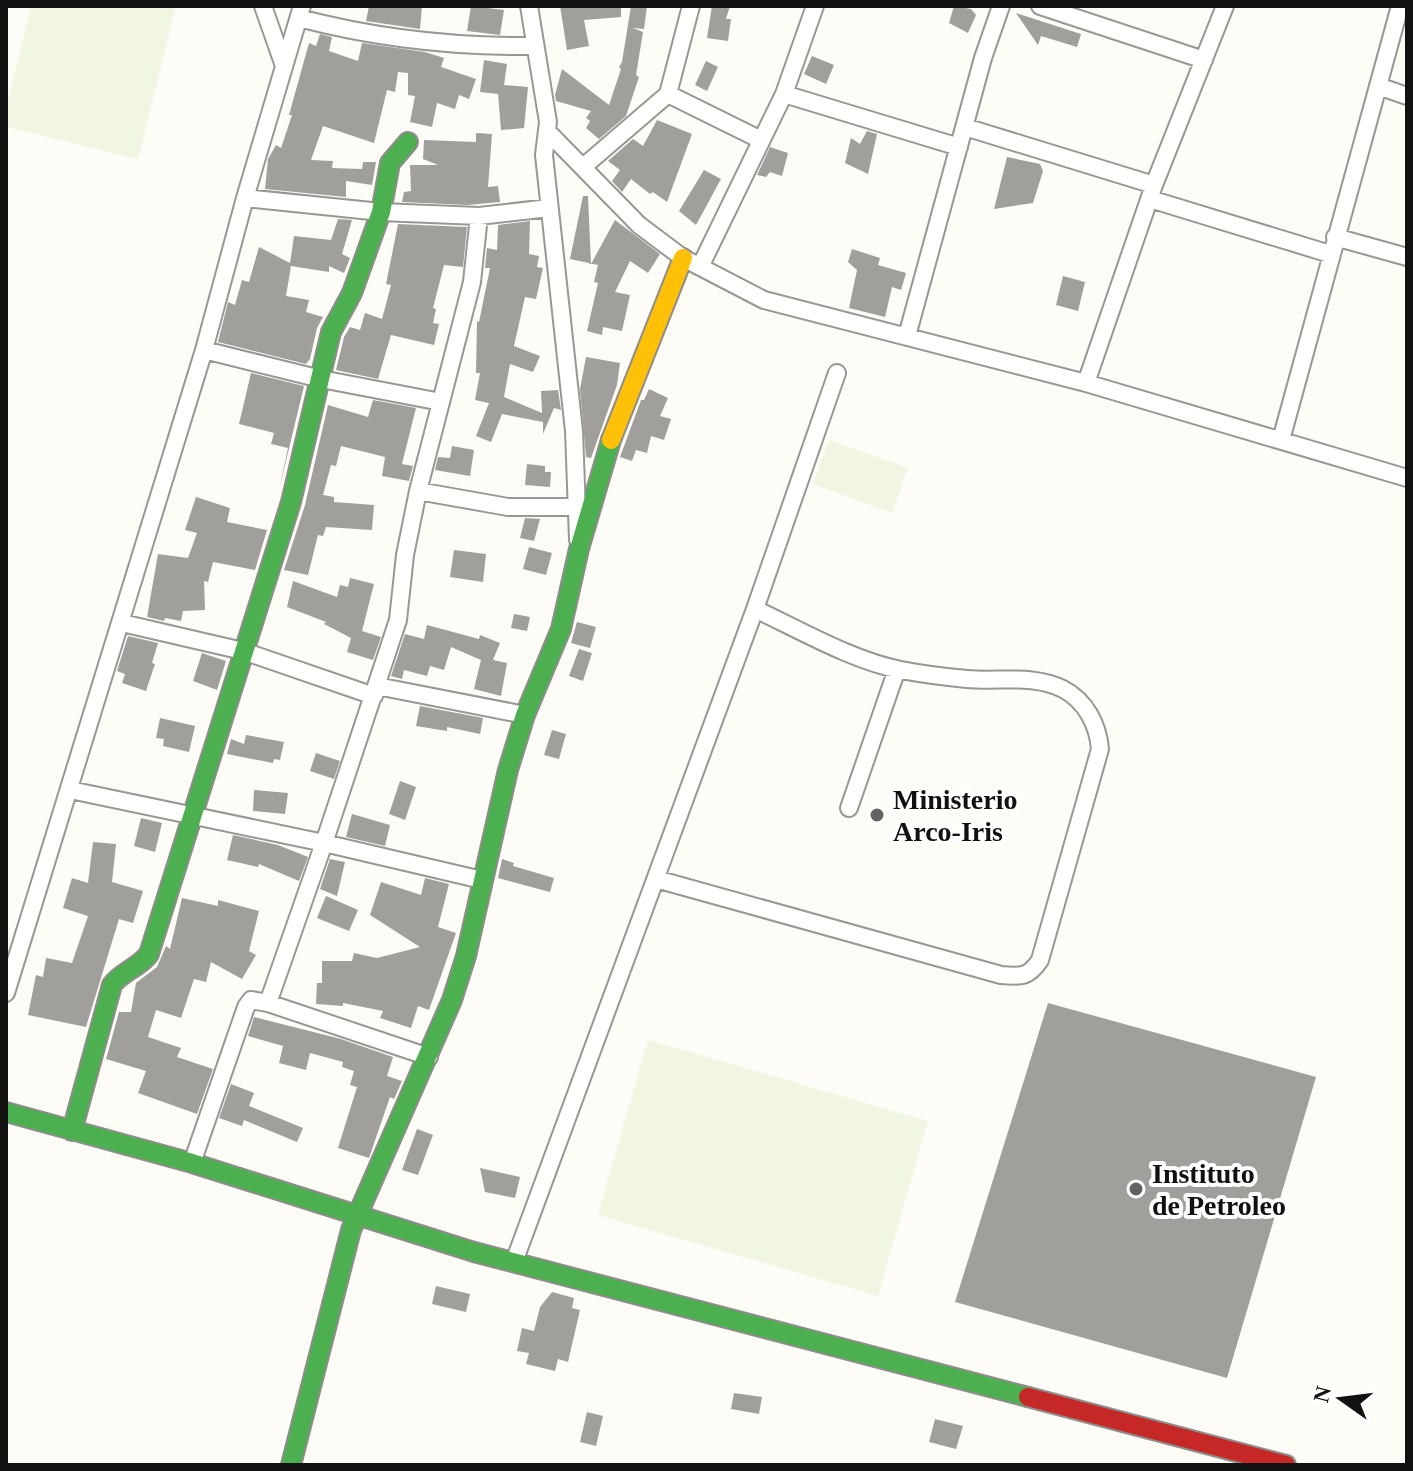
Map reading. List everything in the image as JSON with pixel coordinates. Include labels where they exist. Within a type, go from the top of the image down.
[{"type":"main road","points":[[72,1131],[112,985],[120,975],[147,959],[291,502],[331,332],[352,293],[381,212],[390,163],[408,142]]},
{"type":"main road","points":[[291,1465],[351,1230],[429,1057],[459,979],[508,770],[525,715],[561,629],[579,549],[612,435],[691,263]]},
{"type":"main road","points":[[6,1112],[192,1163],[514,1262],[1286,1465]]},
{"type":"street","points":[[263,6],[284,66]]},
{"type":"street","points":[[529,6],[548,132],[544,155],[574,431],[579,549]]},
{"type":"street","points":[[583,167],[668,94],[691,6]]},
{"type":"street","points":[[691,263],[784,94],[815,6]]},
{"type":"street","points":[[907,336],[983,58],[1001,6]]},
{"type":"street","points":[[1040,6],[1204,60]]},
{"type":"street","points":[[1086,383],[1152,192],[1225,6]]},
{"type":"street","points":[[1281,440],[1400,6]]},
{"type":"street","points":[[6,993],[122,623],[301,12],[343,30],[474,46],[534,46]]},
{"type":"street","points":[[1378,86],[1407,96]]},
{"type":"street","points":[[668,94],[761,140]]},
{"type":"street","points":[[784,94],[959,147]]},
{"type":"street","points":[[965,127],[1330,254]]},
{"type":"street","points":[[548,132],[627,214],[691,263],[777,305],[1086,383],[1407,478]]},
{"type":"street","points":[[245,198],[381,212],[479,216],[549,208]]},
{"type":"street","points":[[268,1003],[398,620],[405,555],[418,491],[472,282],[479,216]]},
{"type":"street","points":[[1335,237],[1407,257]]},
{"type":"street","points":[[204,350],[321,379],[441,402]]},
{"type":"street","points":[[514,1262],[755,609],[837,373]]},
{"type":"street","points":[[418,491],[508,507],[575,507]]},
{"type":"street","points":[[656,879],[1001,975],[1022,977],[1032,972],[1040,960],[1100,749],[1093,719],[1067,691],[1050,684],[1031,680],[969,679],[897,669],[839,648],[755,609]]},
{"type":"street","points":[[122,623],[243,651],[376,691],[525,715]]},
{"type":"street","points":[[849,808],[897,669]]},
{"type":"street","points":[[70,790],[324,843],[482,880]]},
{"type":"street","points":[[192,1163],[251,1000],[429,1057]]},
{"type":"green space","points":[[31,6],[176,6],[138,159],[6,127],[6,107]]},
{"type":"green space","points":[[829,440],[908,468],[892,513],[813,484]]},
{"type":"green space","points":[[648,1040],[928,1121],[878,1296],[598,1215]]},
{"type":"building","points":[[369,6],[422,6],[420,29],[366,21]]},
{"type":"building","points":[[471,6],[504,10],[500,35],[467,31]]},
{"type":"building","points":[[560,6],[621,6],[621,17],[584,20],[589,46],[567,50]]},
{"type":"building","points":[[631,6],[647,6],[644,29],[633,28],[643,32],[636,75],[639,77],[626,116],[599,139],[586,128],[590,121],[586,118],[591,111],[556,101],[555,95],[562,69],[609,105],[621,69]]},
{"type":"building","points":[[712,6],[730,6],[726,19],[731,19],[728,41],[707,38]]},
{"type":"building","points":[[954,6],[971,9],[976,15],[968,33],[949,23]]},
{"type":"building","points":[[1016,13],[1081,34],[1077,47],[1041,36],[1038,45]]},
{"type":"building","points":[[320,34],[332,37],[329,51],[358,61],[362,43],[425,52],[444,58],[441,67],[476,79],[469,99],[459,95],[455,109],[437,103],[432,127],[410,122],[415,96],[408,95],[408,73],[398,72],[395,92],[387,90],[374,143],[323,126],[311,160],[333,161],[332,168],[362,169],[363,162],[376,162],[372,185],[346,181],[346,197],[265,189],[268,159],[276,145],[281,148],[309,43],[316,46]]},
{"type":"building","points":[[812,56],[834,65],[826,84],[804,74]]},
{"type":"building","points":[[484,60],[507,64],[504,85],[528,87],[524,128],[501,130],[498,94],[480,92]]},
{"type":"building","points":[[706,61],[718,67],[707,91],[695,85]]},
{"type":"building","points":[[657,120],[692,134],[667,202],[653,192],[650,194],[631,179],[622,192],[612,181],[620,170],[608,161],[633,139],[643,146]]},
{"type":"building","points":[[867,131],[877,134],[868,174],[845,163],[851,138],[860,144]]},
{"type":"building","points":[[476,133],[492,134],[488,187],[498,186],[500,202],[468,205],[402,202],[404,192],[411,191],[410,165],[438,165],[423,159],[424,140],[476,142]]},
{"type":"building","points":[[770,147],[788,153],[782,176],[770,172],[766,177],[757,175]]},
{"type":"building","points":[[1007,157],[1040,164],[1043,171],[1033,203],[994,209]]},
{"type":"building","points":[[704,170],[721,179],[696,225],[679,211]]},
{"type":"building","points":[[583,196],[588,196],[591,263],[570,259]]},
{"type":"building","points":[[338,219],[352,220],[342,254],[350,258],[344,273],[329,266],[329,272],[291,266],[286,296],[309,300],[306,312],[323,317],[306,364],[218,342],[228,302],[235,305],[242,280],[249,282],[259,247],[290,263],[294,236],[331,240]]},
{"type":"building","points":[[615,220],[660,254],[648,273],[630,261],[615,292],[630,295],[622,331],[603,327],[602,335],[587,331],[598,283],[594,282],[598,265],[591,264]]},
{"type":"building","points":[[530,221],[529,254],[539,256],[537,267],[543,268],[536,299],[525,297],[514,346],[540,356],[533,372],[510,364],[504,397],[542,413],[541,391],[558,390],[561,410],[554,408],[543,434],[543,422],[502,414],[491,442],[476,436],[489,403],[475,400],[480,373],[476,373],[477,321],[490,268],[485,268],[487,248],[497,250],[498,225]]},
{"type":"building","points":[[398,224],[467,227],[463,267],[444,265],[433,308],[436,309],[433,323],[439,324],[434,345],[391,335],[378,379],[336,370],[344,337],[350,327],[360,330],[365,313],[382,319],[391,285],[386,284]]},
{"type":"building","points":[[852,249],[880,258],[878,265],[906,273],[901,290],[892,287],[885,317],[849,308],[857,270],[848,262]]},
{"type":"building","points":[[1063,276],[1085,282],[1078,311],[1056,305]]},
{"type":"building","points":[[586,357],[620,363],[617,385],[591,458],[586,457],[580,389]]},
{"type":"building","points":[[251,373],[304,386],[279,490],[288,448],[271,444],[274,433],[239,424]]},
{"type":"building","points":[[649,389],[668,398],[660,416],[671,419],[664,440],[651,436],[647,453],[636,450],[632,461],[620,457],[641,400],[644,400]]},
{"type":"building","points":[[373,400],[416,408],[402,464],[413,466],[409,481],[382,476],[385,457],[341,446],[336,466],[331,465],[323,495],[334,497],[334,502],[374,505],[372,530],[326,527],[323,536],[318,535],[308,575],[284,570],[305,505],[328,405],[368,417]]},
{"type":"building","points":[[452,446],[474,450],[470,476],[435,470],[438,457],[450,458]]},
{"type":"building","points":[[527,464],[545,466],[545,472],[551,472],[550,487],[525,485]]},
{"type":"building","points":[[196,497],[230,508],[227,522],[267,530],[255,570],[213,562],[208,582],[204,581],[205,610],[183,611],[181,621],[147,617],[158,554],[188,558],[197,533],[185,530]]},
{"type":"building","points":[[525,518],[540,519],[534,541],[520,538]]},
{"type":"building","points":[[529,547],[552,553],[546,575],[523,569]]},
{"type":"building","points":[[454,550],[486,554],[483,582],[450,577]]},
{"type":"building","points":[[350,578],[374,584],[362,631],[381,637],[373,660],[347,652],[351,638],[324,624],[326,622],[287,607],[293,581],[337,597],[340,585],[348,587]]},
{"type":"building","points":[[514,614],[530,617],[527,631],[511,628]]},
{"type":"building","points":[[577,622],[596,627],[590,648],[571,643]]},
{"type":"building","points":[[427,625],[479,639],[480,635],[500,643],[493,660],[507,663],[501,696],[474,689],[481,660],[451,647],[444,670],[430,666],[427,676],[404,670],[402,679],[391,676],[405,634],[424,639]]},
{"type":"building","points":[[128,636],[158,643],[146,691],[122,683],[125,674],[117,671]]},
{"type":"building","points":[[579,649],[592,653],[583,681],[569,676]]},
{"type":"building","points":[[202,653],[226,661],[217,690],[193,681]]},
{"type":"building","points":[[420,706],[483,718],[480,734],[447,727],[447,731],[416,726]]},
{"type":"building","points":[[160,718],[195,726],[189,752],[163,746],[164,739],[156,738]]},
{"type":"building","points":[[552,730],[566,734],[559,759],[544,755]]},
{"type":"building","points":[[246,735],[284,742],[280,760],[274,759],[273,763],[227,754],[231,739],[244,744]]},
{"type":"building","points":[[316,753],[340,761],[334,779],[310,771]]},
{"type":"building","points":[[400,781],[416,787],[405,820],[389,814]]},
{"type":"building","points":[[254,790],[288,793],[285,814],[253,811]]},
{"type":"building","points":[[352,814],[390,825],[385,846],[346,837]]},
{"type":"building","points":[[141,818],[162,823],[155,852],[134,846]]},
{"type":"building","points":[[233,835],[278,845],[308,857],[299,881],[259,864],[258,867],[227,860]]},
{"type":"building","points":[[93,842],[116,844],[112,882],[143,891],[133,923],[119,919],[86,1027],[28,1015],[36,975],[43,977],[46,958],[72,963],[88,916],[63,908],[72,878],[88,883]]},
{"type":"building","points":[[330,859],[345,862],[337,896],[320,889]]},
{"type":"building","points":[[502,859],[514,863],[513,866],[554,878],[550,892],[498,878]]},
{"type":"building","points":[[425,878],[449,884],[438,927],[456,933],[429,1010],[418,1006],[411,1028],[380,1018],[383,1011],[343,1003],[343,1006],[316,1004],[317,983],[322,983],[322,961],[352,961],[354,953],[377,958],[420,947],[370,915],[381,882],[421,895]]},
{"type":"building","points":[[326,896],[358,910],[349,931],[317,918]]},
{"type":"building","points":[[182,898],[218,906],[218,900],[259,911],[249,951],[256,955],[242,979],[211,962],[206,982],[194,979],[181,1018],[156,1010],[148,1037],[181,1048],[177,1057],[213,1069],[197,1114],[138,1093],[146,1071],[106,1059],[119,1012],[131,1012],[136,983],[157,967],[166,946],[170,949]]},
{"type":"building","name":"Instituto de Petroleo","points":[[1048,1003],[1316,1077],[1227,1378],[955,1302]]},
{"type":"building","points":[[254,1017],[341,1039],[393,1057],[387,1076],[402,1081],[394,1099],[390,1097],[369,1158],[338,1148],[357,1087],[350,1085],[354,1071],[342,1067],[343,1062],[310,1053],[306,1070],[279,1063],[283,1046],[248,1036]]},
{"type":"building","points":[[231,1084],[254,1093],[249,1106],[303,1128],[297,1142],[244,1120],[242,1126],[219,1118]]},
{"type":"building","points":[[417,1129],[433,1135],[418,1175],[402,1170]]},
{"type":"building","points":[[480,1168],[520,1177],[515,1198],[485,1192]]},
{"type":"building","points":[[436,1286],[470,1294],[466,1312],[432,1304]]},
{"type":"building","points":[[552,1292],[574,1298],[572,1308],[580,1310],[568,1362],[558,1359],[555,1371],[526,1364],[529,1353],[517,1351],[522,1328],[534,1331],[540,1307]]},
{"type":"building","points":[[734,1393],[762,1397],[759,1414],[731,1409]]},
{"type":"building","points":[[587,1412],[603,1416],[596,1446],[580,1442]]},
{"type":"building","points":[[935,1419],[963,1426],[956,1449],[929,1442]]},
{"type":"traffic: fast","points":[[72,1131],[112,985],[149,954],[291,502],[331,332],[352,293],[381,212],[390,163],[408,142]]},
{"type":"traffic: fast","points":[[291,1465],[351,1230],[452,1000],[466,956],[508,770],[525,715],[561,629],[579,549],[611,440]]},
{"type":"traffic: fast","points":[[6,1112],[192,1163],[474,1252],[1028,1397]]},
{"type":"traffic: slow","points":[[611,440],[683,258]]},
{"type":"traffic: jam","points":[[1028,1397],[1286,1465]]},
{"type":"place","name":"Ministerio Arco-Iris","points":[[877,815]]},
{"type":"place","name":"Instituto de Petroleo","points":[[1136,1189]]}]
